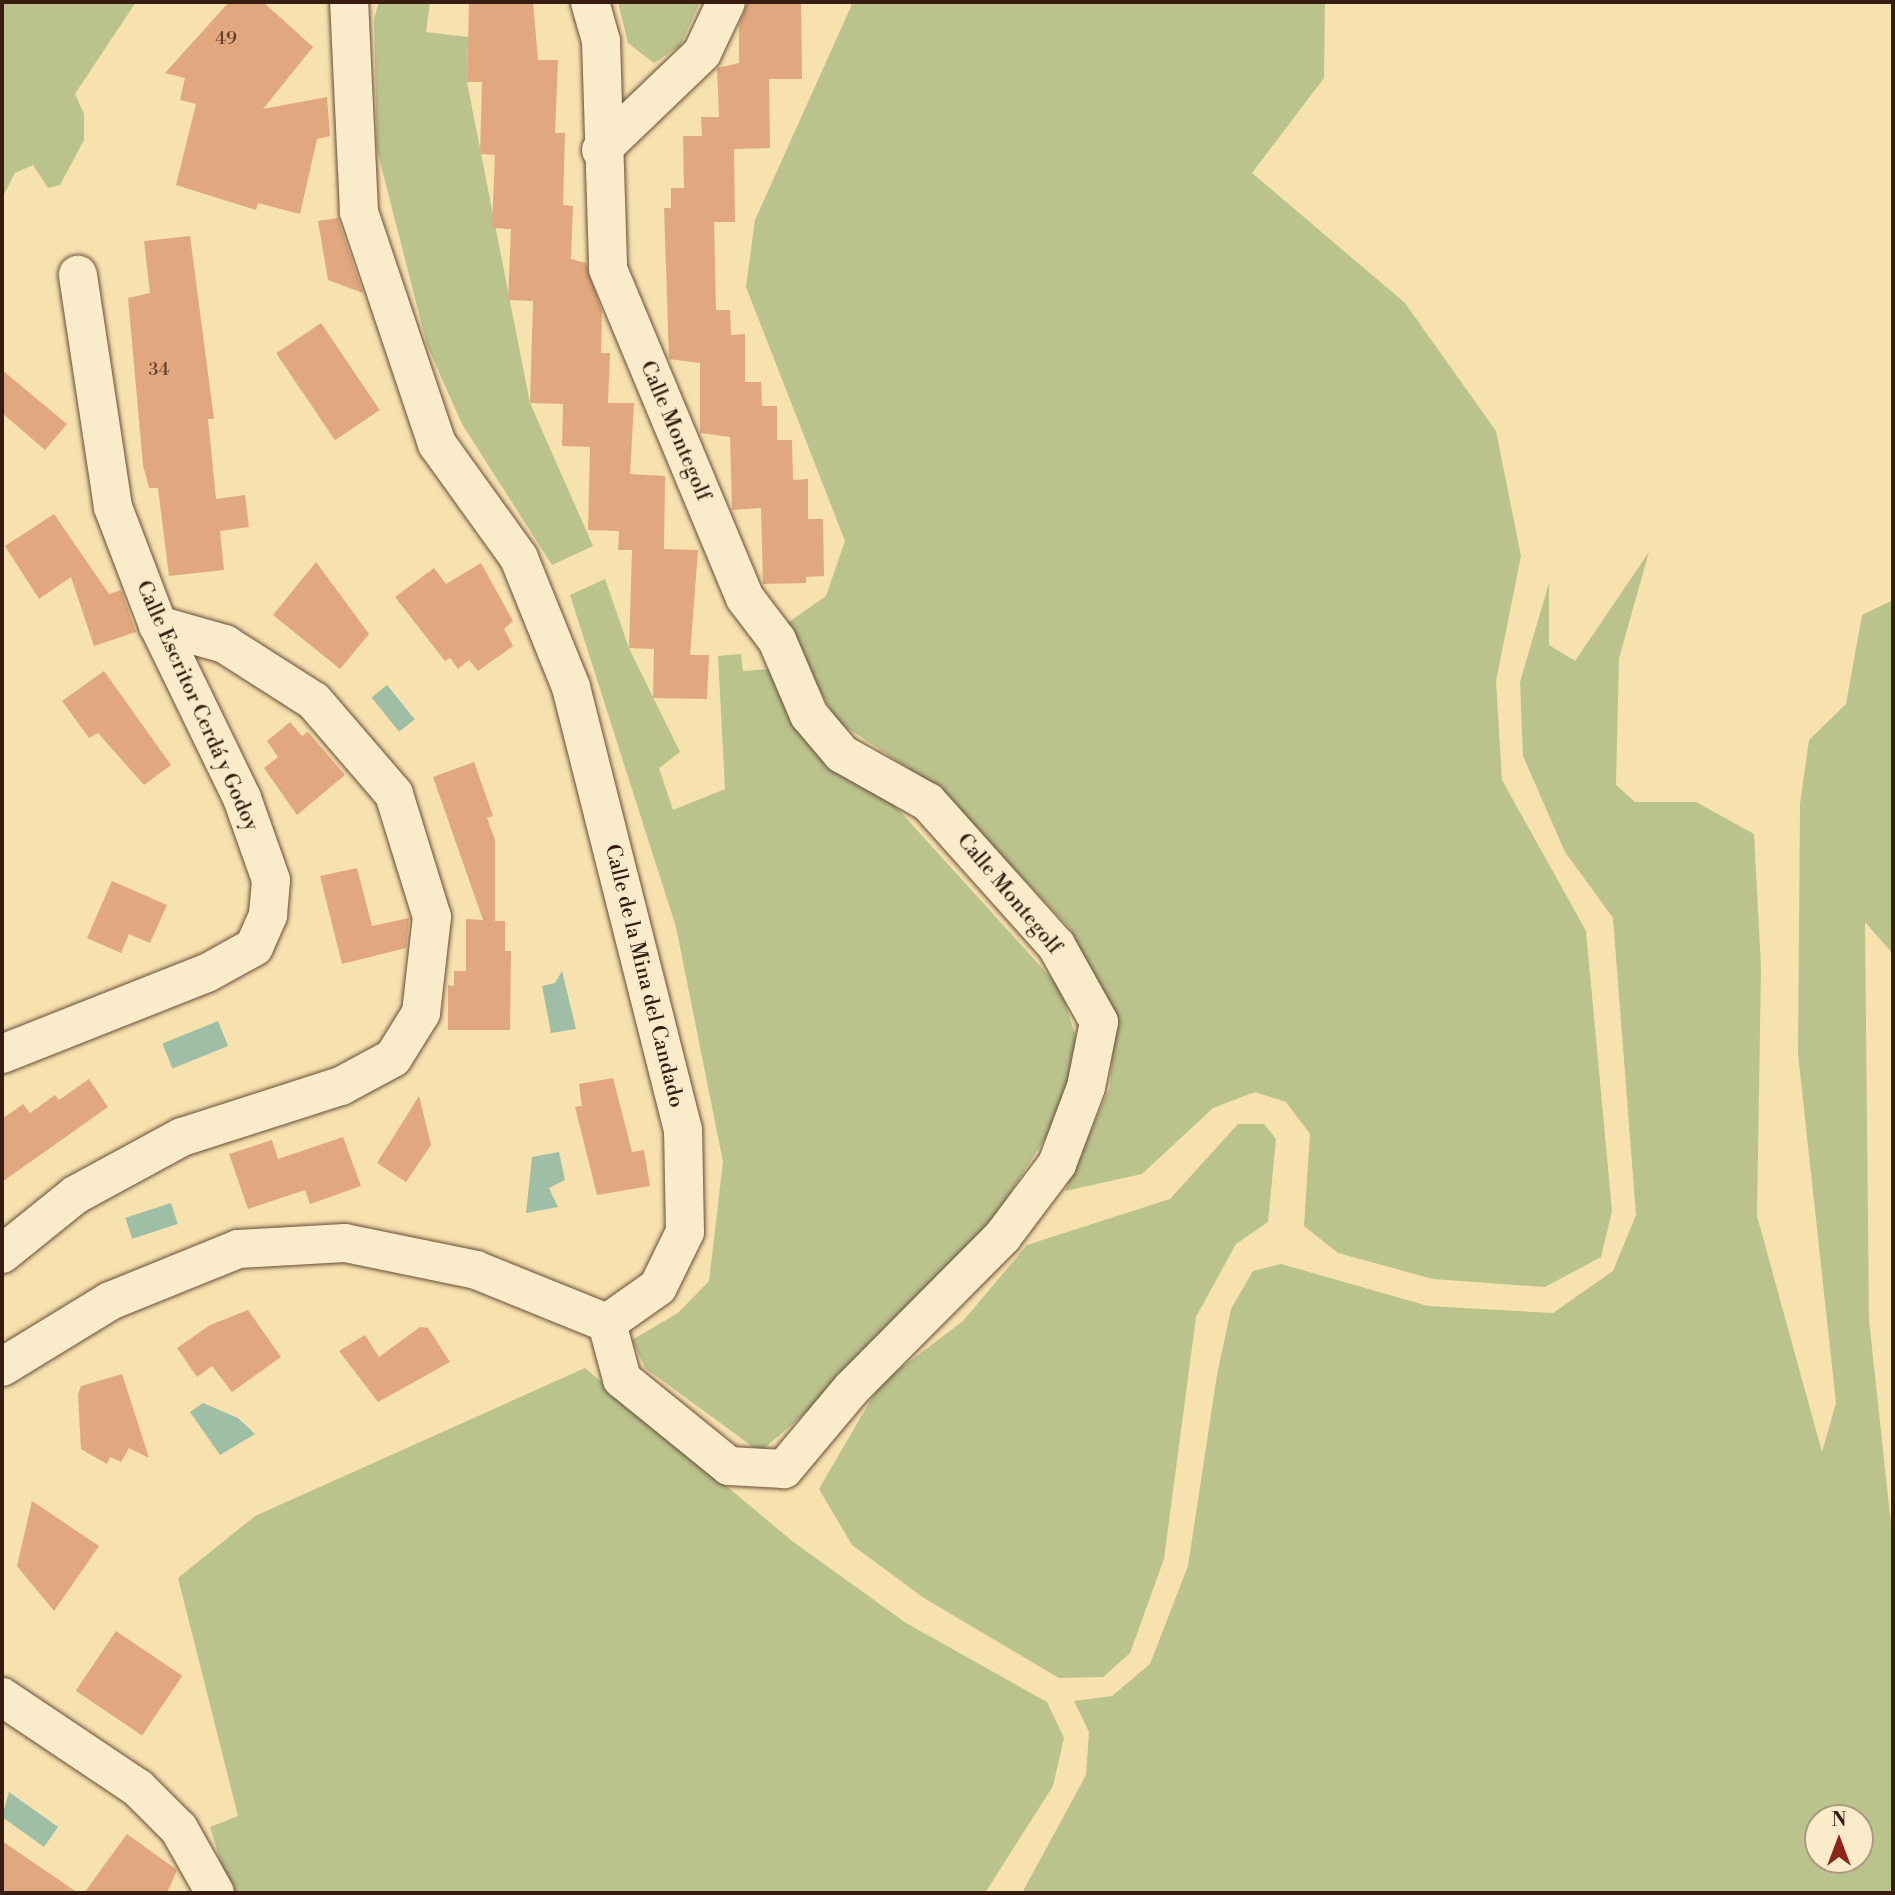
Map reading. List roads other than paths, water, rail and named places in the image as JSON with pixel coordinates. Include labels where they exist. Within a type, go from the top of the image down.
[{"type":"street","name":"Calle de la Mina del Candado","points":[[349,2],[350,110],[366,236],[437,444],[519,558],[571,687],[683,1130],[685,1232],[658,1287],[607,1323]]},
{"type":"street","name":"Calle Montegolf","points":[[590,2],[601,41],[601,150],[608,270],[745,598],[777,640],[809,715],[842,754],[928,802],[1056,945],[1099,1022],[1086,1087],[1058,1164],[1003,1236],[852,1388],[784,1469],[729,1466],[622,1379],[607,1323]]},
{"type":"street","points":[[601,150],[702,52],[726,2]]},
{"type":"street","name":"Calle Escritor Cerdá y Godoy","points":[[2,1054],[208,973],[254,947],[268,915],[271,880],[242,798],[158,625],[113,507],[78,275]]},
{"type":"street","points":[[2,1254],[75,1195],[182,1137],[341,1086],[393,1058],[421,1013],[432,917],[394,794],[314,701],[225,644],[158,625]]},
{"type":"street","points":[[2,1367],[110,1301],[238,1249],[345,1243],[476,1270],[607,1323]]},
{"type":"street","points":[[2,1697],[138,1788],[179,1829],[215,1893]]}]
